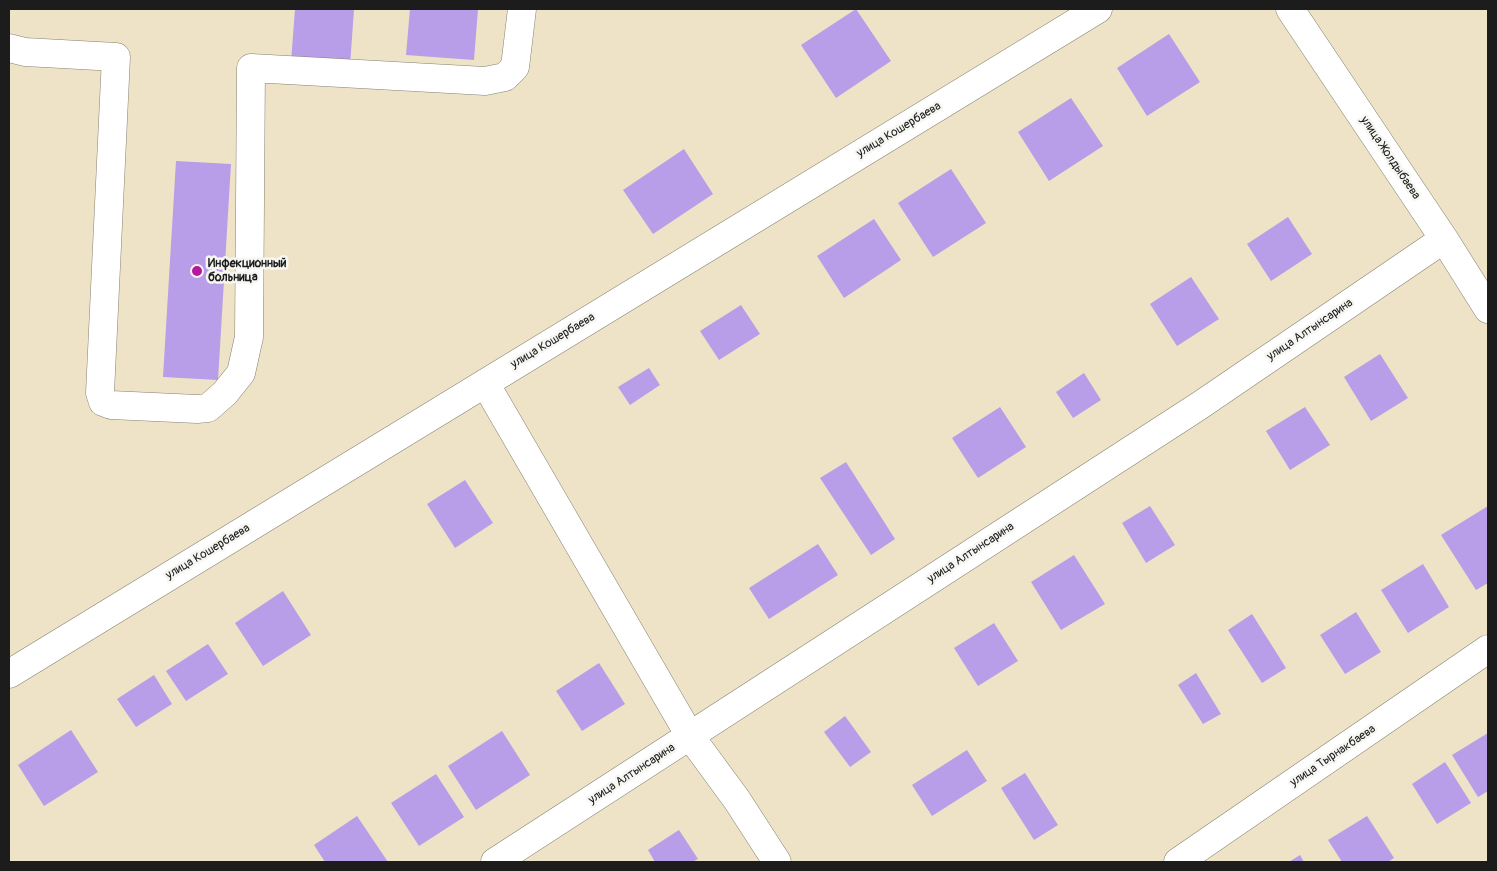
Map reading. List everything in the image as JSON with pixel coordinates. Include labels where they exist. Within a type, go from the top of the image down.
[{"type":"street","points":[[9,48],[25,52],[116,57],[100,393],[103,402],[110,405],[197,409],[208,408],[225,393],[241,373],[249,337],[251,68],[486,81],[505,76],[515,67],[522,9]]},
{"type":"street","name":"улица Кошербаева","points":[[9,674],[1098,9]]},
{"type":"street","name":"улица Жолдыбаева","points":[[1290,9],[1444,239],[1488,309]]},
{"type":"street","name":"улица Алтынсарина","points":[[495,862],[1199,406],[1444,239]]},
{"type":"street","points":[[485,383],[690,736],[737,800],[777,862]]},
{"type":"street","name":"улица Тырнакбаева","points":[[1178,862],[1488,649]]},
{"type":"building","points":[[295,9],[354,9],[350,66],[291,62]]},
{"type":"building","points":[[410,9],[478,9],[474,60],[406,55]]},
{"type":"building","points":[[856,9],[891,61],[836,98],[801,45]]},
{"type":"building","points":[[1169,34],[1200,82],[1147,116],[1117,68]]},
{"type":"building","points":[[1071,98],[1103,146],[1049,181],[1018,132]]},
{"type":"building","points":[[684,149],[713,194],[653,234],[623,190]]},
{"type":"building","name":"Инфекционный больница","points":[[176,161],[231,164],[218,380],[163,377]]},
{"type":"building","points":[[951,169],[986,223],[933,257],[898,203]]},
{"type":"building","points":[[1288,217],[1312,254],[1271,281],[1247,244]]},
{"type":"building","points":[[874,219],[901,260],[844,298],[817,256]]},
{"type":"building","points":[[1191,277],[1219,319],[1177,346],[1150,304]]},
{"type":"building","points":[[741,305],[760,334],[719,360],[700,331]]},
{"type":"building","points":[[1380,354],[1408,398],[1371,421],[1344,377]]},
{"type":"building","points":[[649,368],[660,385],[630,405],[618,387]]},
{"type":"building","points":[[1084,373],[1101,400],[1073,418],[1056,392]]},
{"type":"building","points":[[1000,407],[1026,447],[978,478],[952,438]]},
{"type":"building","points":[[1305,407],[1330,445],[1290,470],[1266,431]]},
{"type":"building","points":[[846,462],[895,539],[871,555],[820,478]]},
{"type":"building","points":[[465,480],[493,523],[455,548],[427,504]]},
{"type":"building","points":[[1150,506],[1175,545],[1146,563],[1122,523]]},
{"type":"building","points":[[1488,506],[1488,583],[1476,590],[1441,535]]},
{"type":"building","points":[[818,544],[838,575],[769,619],[749,588]]},
{"type":"building","points":[[1074,555],[1105,604],[1061,630],[1031,582]]},
{"type":"building","points":[[1423,564],[1449,607],[1408,633],[1381,590]]},
{"type":"building","points":[[283,591],[311,635],[263,666],[235,623]]},
{"type":"building","points":[[1356,612],[1381,652],[1345,674],[1320,635]]},
{"type":"building","points":[[1252,614],[1286,668],[1262,683],[1228,630]]},
{"type":"building","points":[[994,623],[1018,661],[978,686],[954,648]]},
{"type":"building","points":[[208,644],[228,674],[186,701],[166,671]]},
{"type":"building","points":[[599,663],[625,704],[582,731],[556,691]]},
{"type":"building","points":[[1196,673],[1221,714],[1203,724],[1178,685]]},
{"type":"building","points":[[154,675],[172,704],[136,727],[117,699]]},
{"type":"building","points":[[845,716],[871,752],[850,767],[824,732]]},
{"type":"building","points":[[71,730],[98,772],[44,806],[18,765]]},
{"type":"building","points":[[502,731],[530,775],[476,810],[448,766]]},
{"type":"building","points":[[1488,733],[1488,791],[1478,797],[1452,755]]},
{"type":"building","points":[[967,750],[987,781],[932,816],[912,785]]},
{"type":"building","points":[[1445,762],[1471,803],[1437,824],[1412,784]]},
{"type":"building","points":[[1025,773],[1058,825],[1034,840],[1001,788]]},
{"type":"building","points":[[436,774],[464,817],[419,846],[391,803]]},
{"type":"building","points":[[357,816],[388,862],[325,862],[314,845]]},
{"type":"building","points":[[1367,816],[1394,858],[1388,862],[1342,862],[1328,840]]},
{"type":"building","points":[[679,830],[698,859],[692,862],[655,862],[648,850]]},
{"type":"building","points":[[1300,855],[1304,862],[1289,862]]},
{"type":"place","name":"Инфекционный больница","points":[[197,271]]}]
